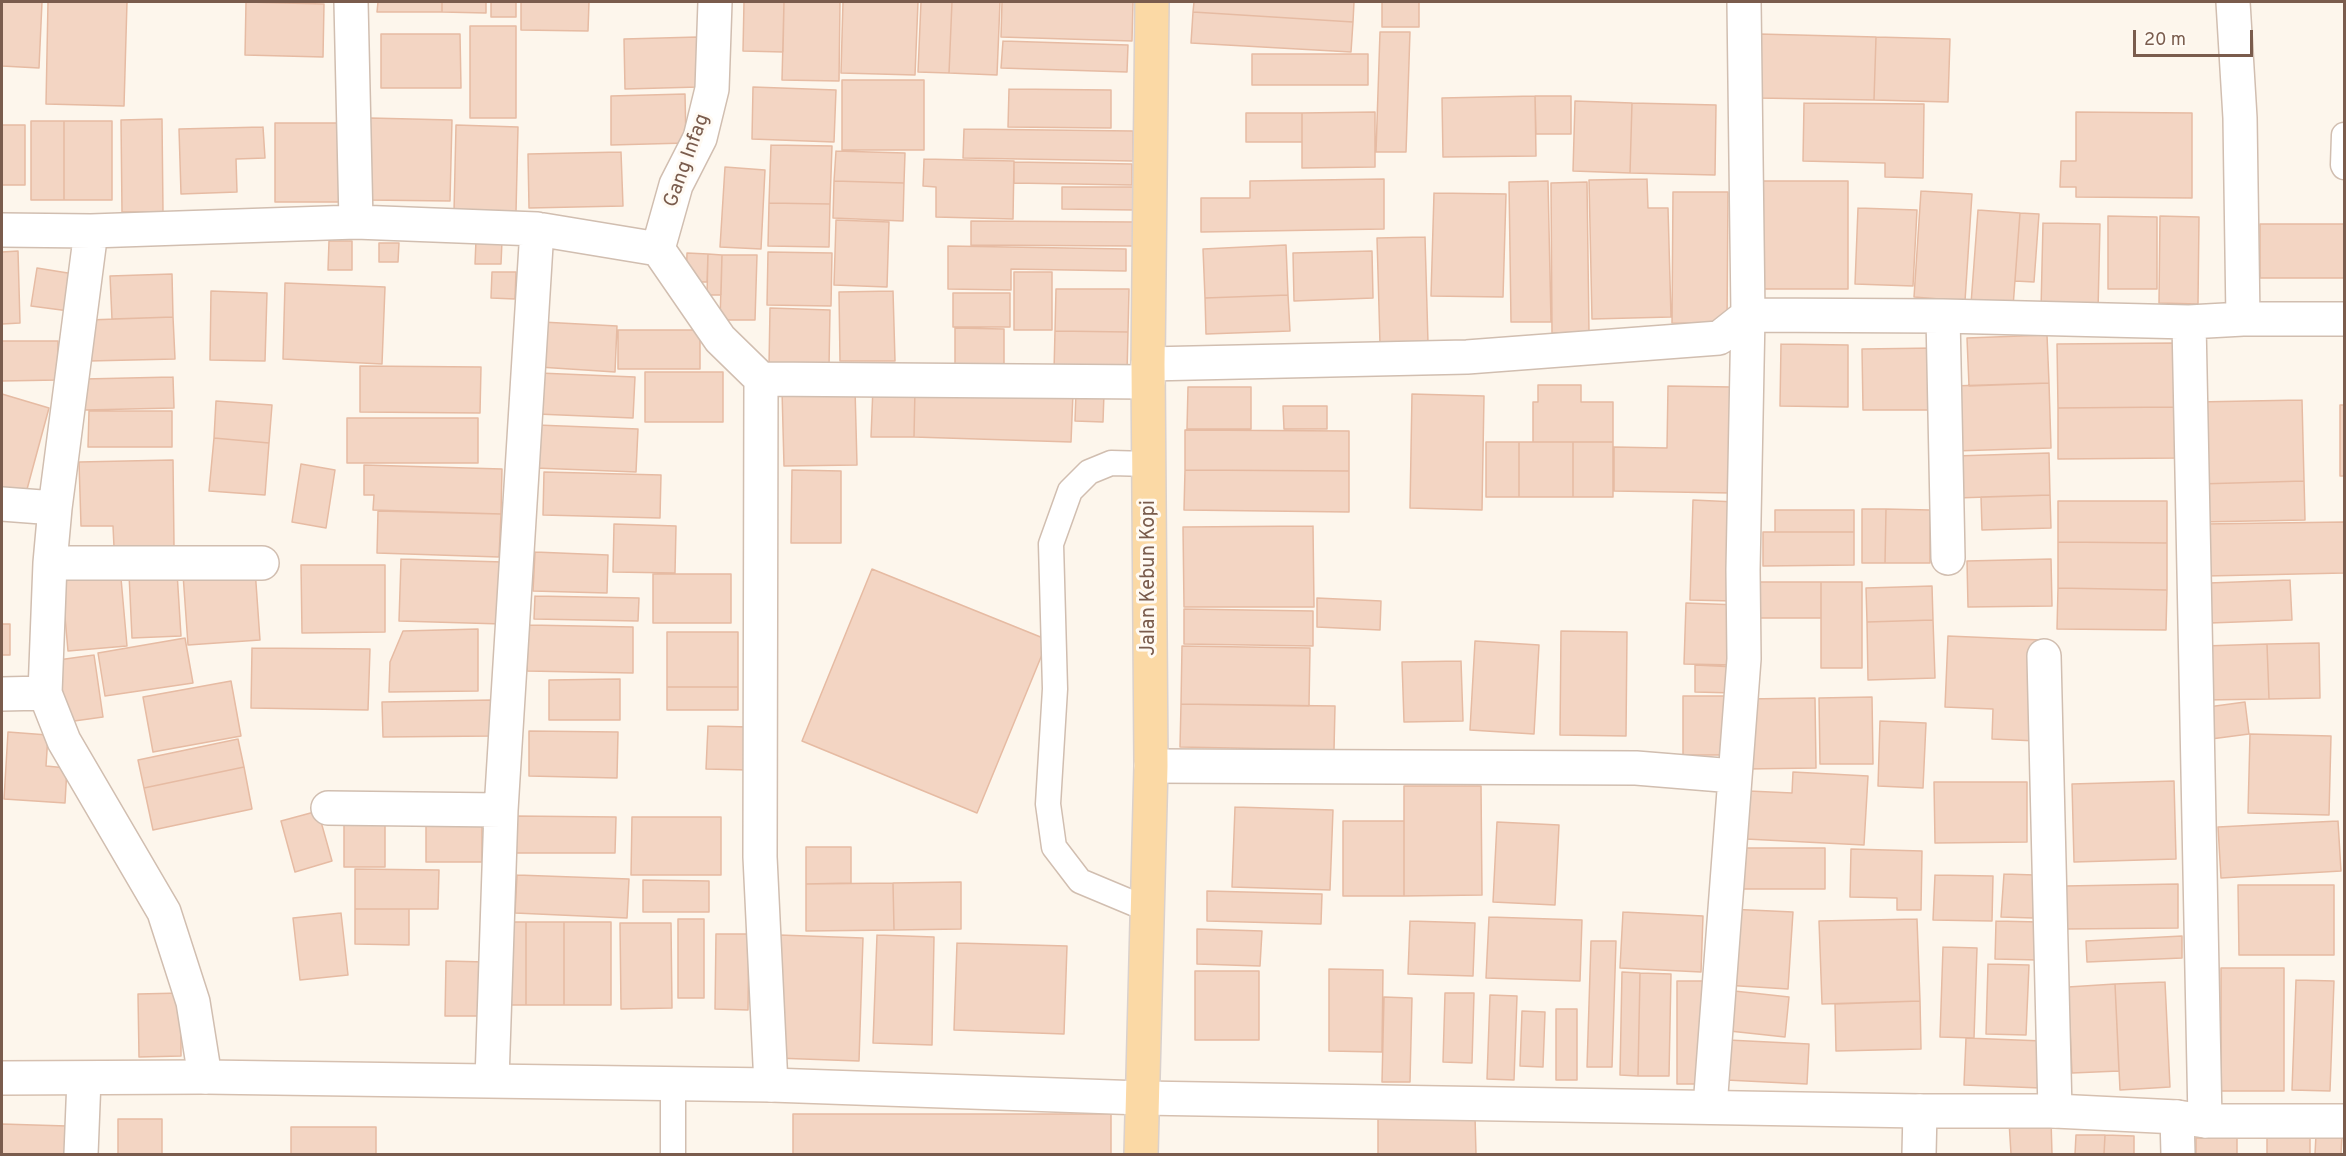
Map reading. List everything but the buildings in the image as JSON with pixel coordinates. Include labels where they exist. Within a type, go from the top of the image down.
[{"type":"main road","name":"Jalan Kebun Kopi","points":[[1141,1155],[1151,766],[1148,373],[1152,2]]},
{"type":"street","points":[[351,2],[356,222]]},
{"type":"street","name":"Gang Infag","points":[[658,249],[676,185],[700,138],[712,89],[715,2]]},
{"type":"street","points":[[1710,1107],[1744,659],[1743,558],[1748,315],[1744,2]]},
{"type":"street","points":[[2233,2],[2240,118],[2243,319]]},
{"type":"street","points":[[2,230],[91,231],[356,222],[537,230],[658,249],[720,339],[761,379],[1148,373],[1467,357],[1719,338],[1748,315],[1943,316],[2189,322],[2243,319],[2344,319]]},
{"type":"street","points":[[492,1080],[501,810],[537,230]]},
{"type":"street","points":[[91,231],[55,508],[50,563],[45,693],[64,741],[164,912],[193,1002],[205,1077]]},
{"type":"street","points":[[1943,316],[1948,558]]},
{"type":"street","points":[[2178,1155],[2191,1119],[2189,322]]},
{"type":"street","points":[[761,379],[760,857],[771,1085]]},
{"type":"street","points":[[2,504],[55,508]]},
{"type":"street","points":[[50,563],[262,563]]},
{"type":"street","points":[[2044,656],[2055,1111]]},
{"type":"street","points":[[2,694],[45,693]]},
{"type":"street","points":[[1151,766],[1636,768],[1734,776]]},
{"type":"street","points":[[328,808],[501,810]]},
{"type":"street","points":[[2,1078],[205,1077],[771,1085],[1142,1098],[1920,1111],[2055,1111],[2191,1119],[2344,1121]]},
{"type":"street","points":[[81,1155],[84,1079]]},
{"type":"street","points":[[1919,1155],[1920,1111]]},
{"type":"lane","points":[[2344,135],[2344,167]]},
{"type":"lane","points":[[1147,909],[1080,880],[1054,847],[1048,804],[1055,689],[1051,544],[1070,491],[1089,472],[1111,463],[1149,464]]},
{"type":"lane","points":[[673,1085],[673,1155]]}]
